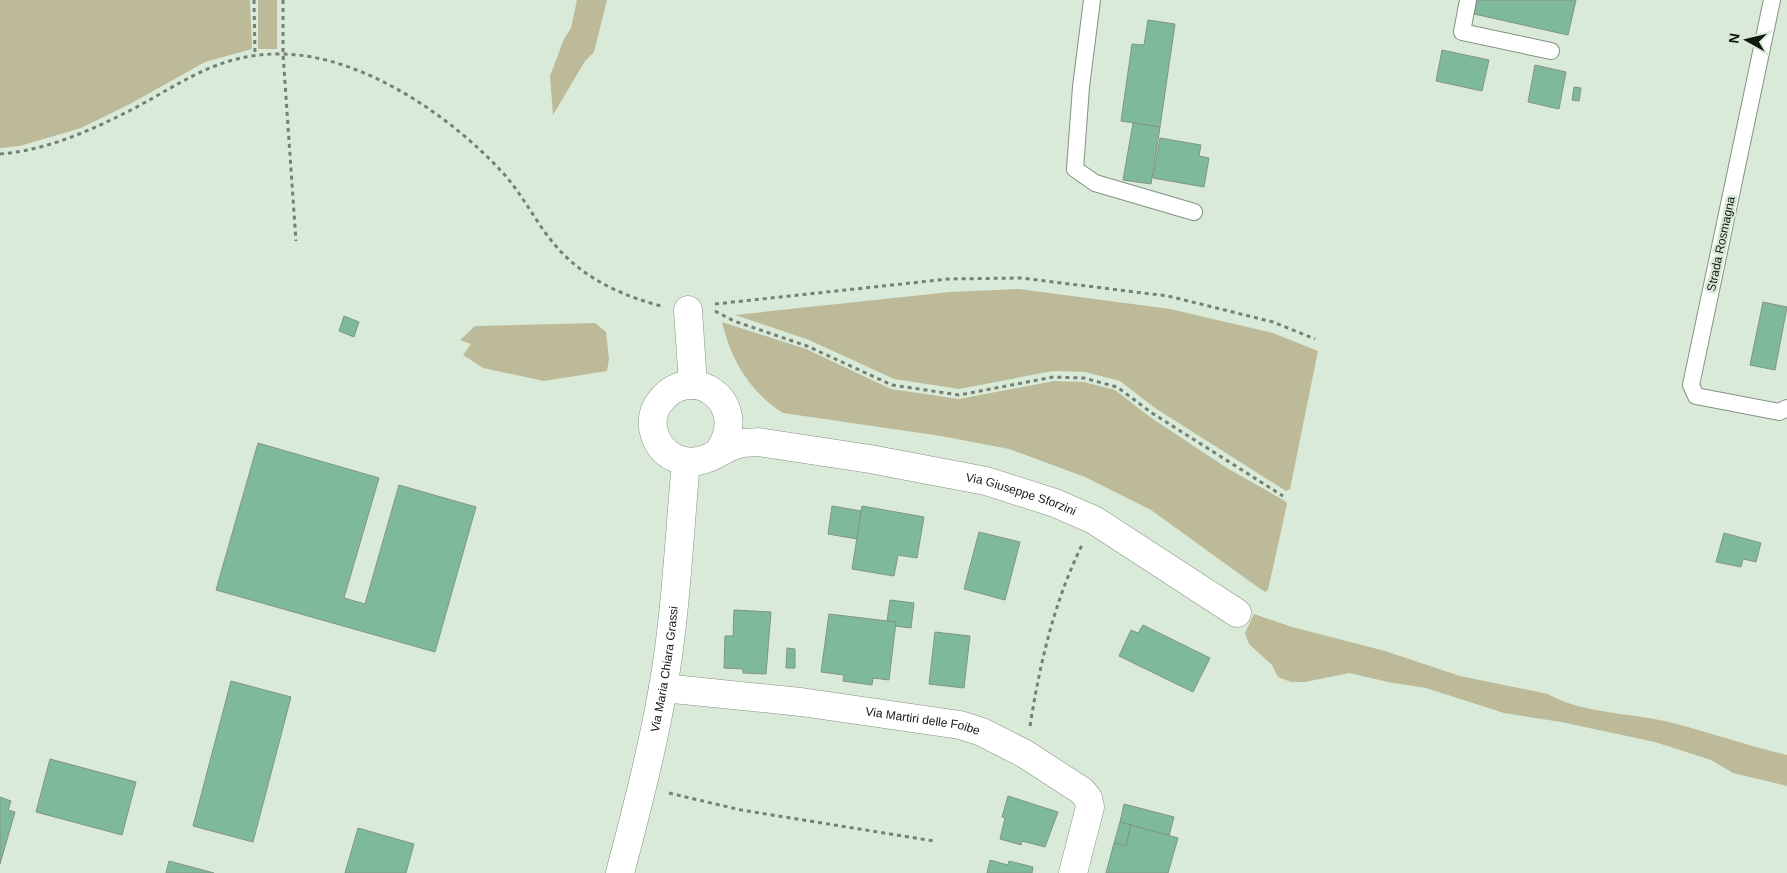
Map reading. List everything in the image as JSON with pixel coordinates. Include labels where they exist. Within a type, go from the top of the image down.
[{"type":"street","points":[[693,385],[696,308]]},
{"type":"street","points":[[693,385],[712,391],[722,400],[728,410],[730,420],[729,431],[719,451],[704,460],[686,462],[674,458],[664,451],[657,441],[653,430],[656,406],[664,396],[675,388],[693,385]]},
{"type":"street","name":"Via Giuseppe Sforzini","points":[[728,410],[742,424],[758,435],[777,444]]},
{"type":"street","name":"Via Giuseppe Sforzini","points":[[719,451],[741,443],[777,444],[986,481],[1055,503],[1094,520],[1237,613]]},
{"type":"street","name":"Via Maria Chiara Grassi","points":[[620,873],[643,787],[663,688],[672,624],[686,462]]},
{"type":"street","name":"Via Martiri delle Foibe","points":[[663,688],[801,702],[939,722],[982,732],[1025,754],[1082,791],[1088,798],[1090,807],[1073,873]]},
{"type":"lane","points":[[1092,0],[1081,87],[1075,169],[1095,183],[1194,212]]},
{"type":"lane","points":[[1468,0],[1462,32],[1551,51]]},
{"type":"lane","name":"Strada Rosmagna","points":[[1772,0],[1691,385],[1696,396],[1779,412],[1787,408]]},
{"type":"path","points":[[254,0],[255,55]]},
{"type":"path","points":[[283,0],[283,54],[296,241]]},
{"type":"path","points":[[0,154],[38,148],[83,133],[207,68],[255,55],[283,54],[322,60],[366,74],[394,88],[434,113],[473,143],[504,174],[555,245],[585,274],[634,299],[664,307],[696,308],[948,280],[1021,278],[1168,296],[1273,322],[1315,339]]},
{"type":"path","points":[[696,308],[807,346],[892,384],[959,395],[1053,377],[1084,378],[1116,387],[1160,418],[1283,496]]},
{"type":"path","points":[[1025,754],[1046,643],[1062,588],[1094,520]]},
{"type":"path","points":[[643,787],[741,810],[934,841]]},
{"type":"shaded area","points":[[0,0],[250,0],[252,49],[205,62],[130,104],[81,128],[20,146],[0,148]]},
{"type":"shaded area","points":[[258,0],[277,0],[277,49],[258,49]]},
{"type":"shaded area","points":[[577,0],[607,0],[594,52],[585,61],[553,115],[550,76],[564,39],[571,28]]},
{"type":"shaded area","points":[[1019,289],[1170,309],[1273,333],[1318,351],[1290,489],[1286,491],[1155,408],[1120,381],[1085,372],[1053,371],[959,389],[894,379],[809,340],[735,315],[950,292]]},
{"type":"shaded area","points":[[722,322],[806,349],[891,389],[959,399],[1054,381],[1084,382],[1115,390],[1150,417],[1227,468],[1285,501],[1287,504],[1268,590],[1265,592],[1151,510],[1085,477],[1009,449],[941,436],[783,413],[760,395],[743,374],[736,362]]},
{"type":"shaded area","points":[[595,323],[606,332],[609,359],[607,371],[544,381],[483,368],[463,355],[471,344],[460,340],[475,326]]},
{"type":"shaded area","points":[[1254,614],[1292,627],[1385,651],[1460,676],[1548,694],[1576,706],[1673,723],[1787,755],[1787,786],[1733,773],[1711,760],[1655,742],[1561,722],[1504,713],[1426,688],[1349,673],[1305,682],[1291,682],[1278,677],[1272,665],[1249,644],[1245,633]]},
{"type":"building","points":[[1477,0],[1576,0],[1568,35],[1474,14]]},
{"type":"building","points":[[1148,20],[1175,24],[1160,127],[1121,121],[1132,44],[1144,45]]},
{"type":"building","points":[[1442,50],[1489,60],[1482,91],[1436,81]]},
{"type":"building","points":[[1535,65],[1566,72],[1559,109],[1528,102]]},
{"type":"building","points":[[1574,87],[1581,88],[1579,101],[1572,100]]},
{"type":"building","points":[[1133,123],[1160,127],[1151,184],[1123,180]]},
{"type":"building","points":[[1160,138],[1201,145],[1199,156],[1209,158],[1204,187],[1153,178]]},
{"type":"building","points":[[1763,302],[1787,307],[1775,370],[1750,365]]},
{"type":"building","points":[[344,316],[359,322],[354,337],[339,331]]},
{"type":"building","points":[[258,443],[379,478],[344,598],[365,604],[399,485],[476,507],[435,652],[216,590]]},
{"type":"building","points":[[832,506],[861,511],[857,539],[828,534]]},
{"type":"building","points":[[862,506],[924,517],[917,558],[898,555],[894,576],[852,569]]},
{"type":"building","points":[[979,532],[1020,542],[1005,600],[964,589]]},
{"type":"building","points":[[1724,533],[1761,543],[1756,562],[1743,559],[1741,567],[1716,562]]},
{"type":"building","points":[[890,600],[914,603],[911,628],[895,626],[896,622],[887,621]]},
{"type":"building","points":[[734,610],[771,612],[766,674],[743,673],[743,669],[724,668],[725,636],[733,636]]},
{"type":"building","points":[[829,614],[896,622],[889,680],[873,678],[872,685],[843,681],[844,675],[821,672]]},
{"type":"building","points":[[1143,625],[1210,658],[1193,692],[1119,656],[1131,630],[1138,633]]},
{"type":"building","points":[[935,632],[970,636],[964,688],[929,684]]},
{"type":"building","points":[[787,648],[795,649],[795,668],[786,668]]},
{"type":"building","points":[[231,681],[291,697],[253,842],[193,826]]},
{"type":"building","points":[[50,759],[136,782],[122,835],[36,812]]},
{"type":"building","points":[[1008,796],[1058,812],[1045,847],[1022,841],[1021,845],[1000,839],[1005,818],[1002,817]]},
{"type":"building","points":[[0,797],[11,801],[8,810],[15,812],[0,864]]},
{"type":"building","points":[[1124,804],[1174,817],[1169,836],[1120,822]]},
{"type":"building","points":[[1120,822],[1131,825],[1126,846],[1114,843]]},
{"type":"building","points":[[1131,825],[1178,838],[1168,873],[1106,873],[1114,843],[1126,846]]},
{"type":"building","points":[[358,828],[414,844],[406,873],[345,873]]},
{"type":"building","points":[[990,860],[1008,865],[1009,861],[1033,867],[1032,873],[987,873]]},
{"type":"building","points":[[169,861],[214,873],[166,873]]}]
